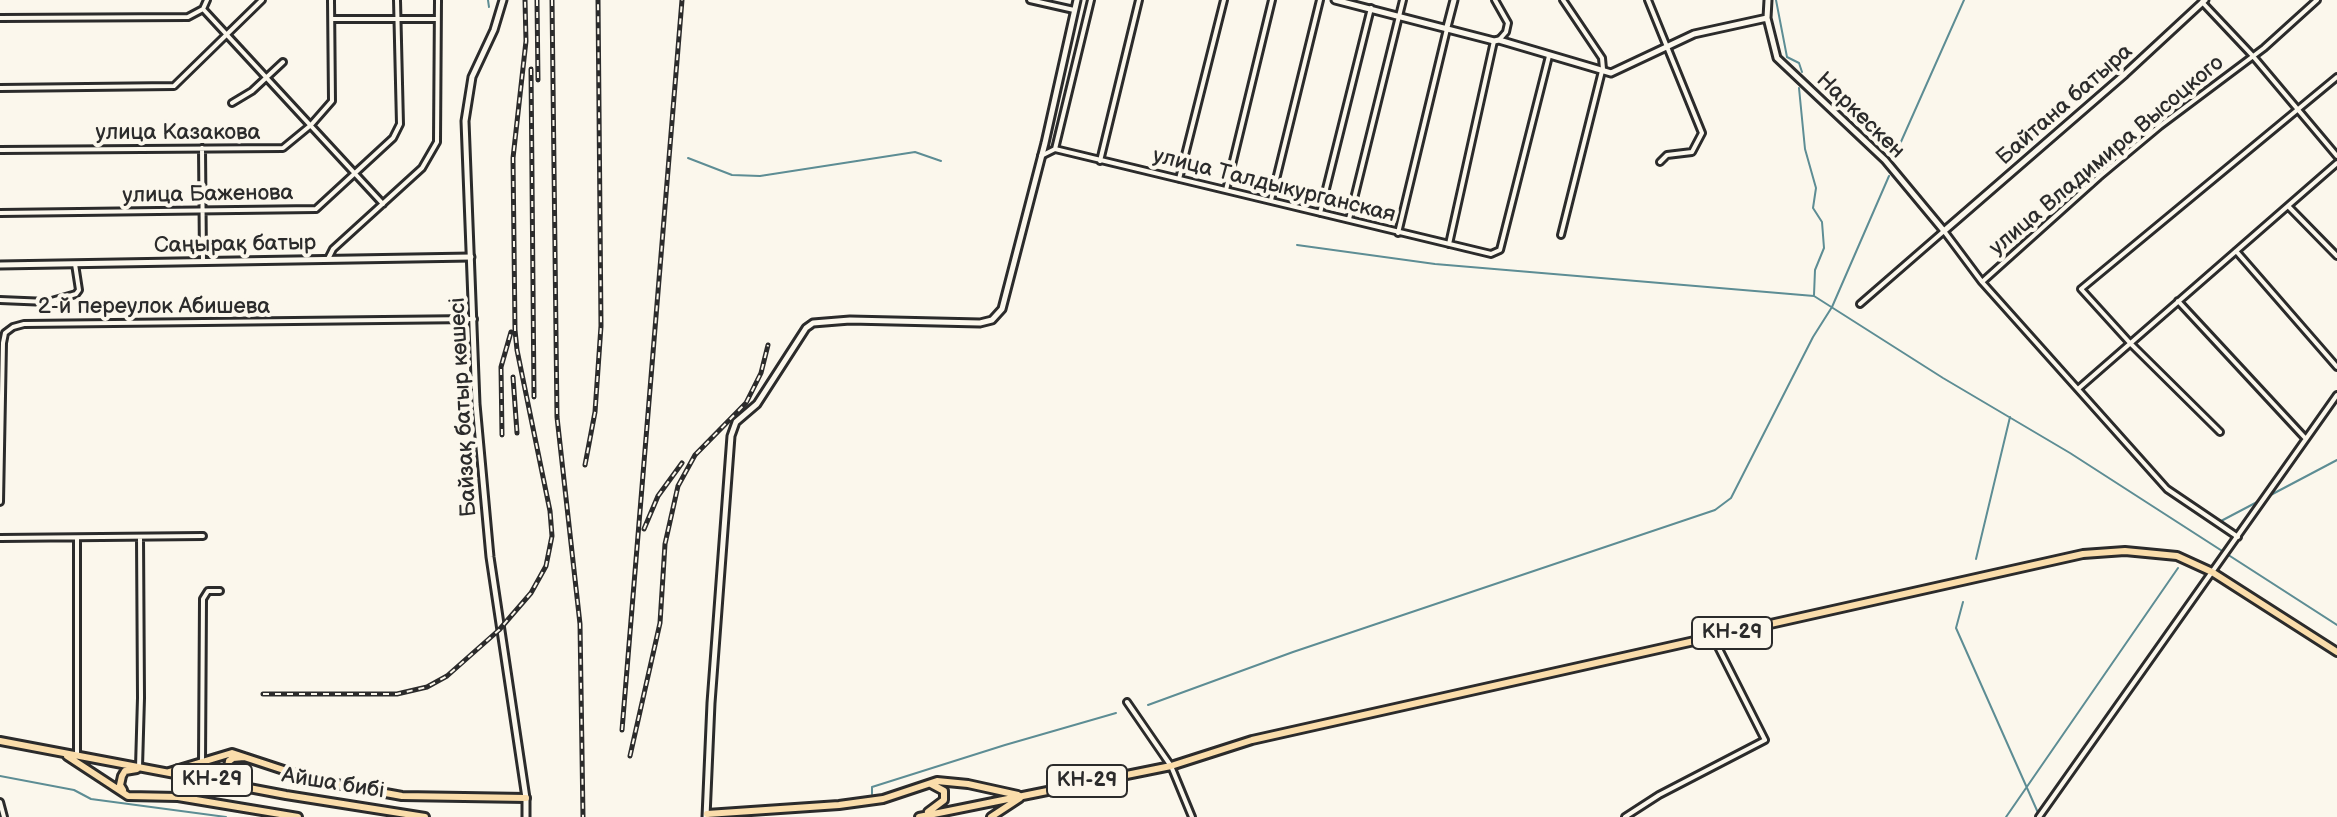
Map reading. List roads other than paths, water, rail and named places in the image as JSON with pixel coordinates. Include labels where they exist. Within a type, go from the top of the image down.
[{"type":"main road","name":"КН-29","points":[[920,817],[1171,766],[1252,740],[2083,554],[2125,551],[2177,556],[2212,572],[2337,652]]},
{"type":"main road","name":"Айша бибі","points":[[0,741],[286,795],[425,817]]},
{"type":"main road","points":[[63,753],[128,796],[178,797],[298,817]]},
{"type":"main road","points":[[165,773],[232,753],[314,780],[402,796],[526,798]]},
{"type":"main road","points":[[238,784],[229,777],[229,761],[239,757],[252,758]]},
{"type":"main road","points":[[128,796],[121,789],[122,776],[125,771],[141,768]]},
{"type":"main road","points":[[706,816],[826,807],[883,799],[937,781],[1023,796]]},
{"type":"main road","points":[[920,817],[944,800],[944,791],[928,783]]},
{"type":"main road","points":[[991,817],[1023,796]]},
{"type":"main road","points":[[920,817],[929,817]]},
{"type":"street","points":[[0,18],[188,17],[203,9],[207,0]]},
{"type":"street","points":[[0,88],[174,86],[262,0]]},
{"type":"street","name":"улица Казакова","points":[[0,150],[283,148],[311,125],[332,101],[331,0]]},
{"type":"street","name":"улица Баженова","points":[[0,213],[316,209],[393,138],[400,124],[397,0]]},
{"type":"street","points":[[328,259],[333,249],[422,168],[437,142],[438,0]]},
{"type":"street","name":"Байзақ батыр көшесі","points":[[503,0],[494,30],[472,77],[465,121],[476,404],[490,557],[526,798],[526,817]]},
{"type":"street","points":[[1030,0],[1075,10]]},
{"type":"street","points":[[706,816],[711,703],[731,436],[736,422],[757,404],[806,328],[813,323],[850,320],[980,323],[996,317],[1002,309],[1077,0]]},
{"type":"street","points":[[1041,156],[1055,149],[1091,0]]},
{"type":"street","points":[[1100,161],[1139,0]]},
{"type":"street","points":[[1179,179],[1224,0]]},
{"type":"street","points":[[1226,190],[1272,0]]},
{"type":"street","points":[[1271,201],[1320,0]]},
{"type":"street","points":[[1335,0],[1550,54],[1611,73],[1694,34],[1767,18]]},
{"type":"street","points":[[1349,220],[1403,0]]},
{"type":"street","points":[[1398,233],[1454,0]]},
{"type":"street","points":[[1449,244],[1497,40],[1506,32],[1508,23],[1495,0]]},
{"type":"street","points":[[1561,235],[1602,70],[1602,58],[1563,0]]},
{"type":"street","points":[[1648,0],[1702,133],[1692,152],[1667,155],[1660,162]]},
{"type":"street","name":"Наркескен","points":[[1768,0],[1767,18],[1777,58],[1885,160],[1944,231]]},
{"type":"street","name":"улица Владимира Высоцкого","points":[[1982,282],[2160,126],[2264,48],[2317,0]]},
{"type":"street","points":[[2203,1],[2337,156]]},
{"type":"street","name":"Байтана батыра","points":[[1944,231],[2125,74],[2203,1]]},
{"type":"street","points":[[1320,213],[1371,8]]},
{"type":"street","points":[[203,9],[383,204]]},
{"type":"street","points":[[332,19],[438,19]]},
{"type":"street","name":"улица Талдыкурганская","points":[[1055,149],[1491,254],[1500,250],[1550,54]]},
{"type":"street","points":[[232,103],[252,91],[283,62]]},
{"type":"street","points":[[2220,432],[2130,343],[2081,289],[2337,77]]},
{"type":"street","points":[[202,148],[203,261]]},
{"type":"street","points":[[2078,389],[2337,163]]},
{"type":"street","points":[[2288,206],[2337,256]]},
{"type":"street","points":[[1860,304],[1944,231]]},
{"type":"street","name":"улица Владимира Высоцкого","points":[[1944,231],[1982,282],[2167,489],[2238,537]]},
{"type":"street","points":[[2236,251],[2337,367]]},
{"type":"street","name":"Саңырақ батыр","points":[[0,265],[471,257]]},
{"type":"street","points":[[0,300],[48,302],[76,294],[79,290],[75,264]]},
{"type":"street","points":[[2178,301],[2306,439]]},
{"type":"street","name":"2-й переулок Абишева","points":[[0,502],[3,343],[5,333],[13,327],[24,324],[474,319]]},
{"type":"street","points":[[2039,817],[2337,395]]},
{"type":"street","points":[[0,538],[203,536]]},
{"type":"street","points":[[140,537],[141,768]]},
{"type":"street","points":[[77,539],[77,756]]},
{"type":"street","points":[[202,764],[203,599],[208,591],[220,591]]},
{"type":"street","points":[[1625,817],[1659,795],[1765,740],[1713,637]]},
{"type":"street","points":[[1127,702],[1171,766],[1192,817]]},
{"type":"street","points":[[0,802],[4,817]]},
{"type":"waterway","points":[[488,0],[489,7]]},
{"type":"waterway","points":[[1776,0],[1787,57],[1799,63],[1802,72]]},
{"type":"waterway","points":[[1896,153],[1964,0]]},
{"type":"waterway","points":[[1799,88],[1805,149],[1816,188],[1813,208],[1822,222],[1824,248],[1815,270],[1814,295]]},
{"type":"waterway","points":[[688,158],[732,175],[760,176],[915,152],[941,161]]},
{"type":"waterway","points":[[1148,705],[1293,652],[1715,510],[1731,498],[1813,337],[1832,307],[1889,176]]},
{"type":"waterway","points":[[1297,245],[1435,264],[1814,296],[1943,378],[2070,453],[2337,625]]},
{"type":"waterway","points":[[1976,559],[2010,417]]},
{"type":"waterway","points":[[2265,498],[2337,460]]},
{"type":"waterway","points":[[2221,521],[2259,501]]},
{"type":"waterway","points":[[2006,817],[2178,568]]},
{"type":"waterway","points":[[1963,602],[1956,628],[2039,815]]},
{"type":"waterway","points":[[872,794],[872,787],[1116,713]]},
{"type":"waterway","points":[[0,776],[74,790],[91,799],[226,817]]},
{"type":"railway","points":[[263,694],[397,694],[427,687],[447,676],[499,630],[531,593],[546,566],[552,536],[550,511],[515,330],[513,158],[526,41],[525,0]]},
{"type":"railway","points":[[537,0],[538,80]]},
{"type":"railway","points":[[552,0],[557,417],[580,624],[583,817]]},
{"type":"railway","points":[[585,465],[595,412],[601,326],[598,0]]},
{"type":"railway","points":[[622,730],[682,0]]},
{"type":"railway","points":[[531,69],[534,397]]},
{"type":"railway","points":[[502,435],[501,367],[511,332]]},
{"type":"railway","points":[[630,756],[660,623],[665,544],[678,486],[695,455],[746,403],[761,373],[768,345]]},
{"type":"railway","points":[[513,377],[517,433]]},
{"type":"railway","points":[[644,529],[658,496],[682,463]]}]
